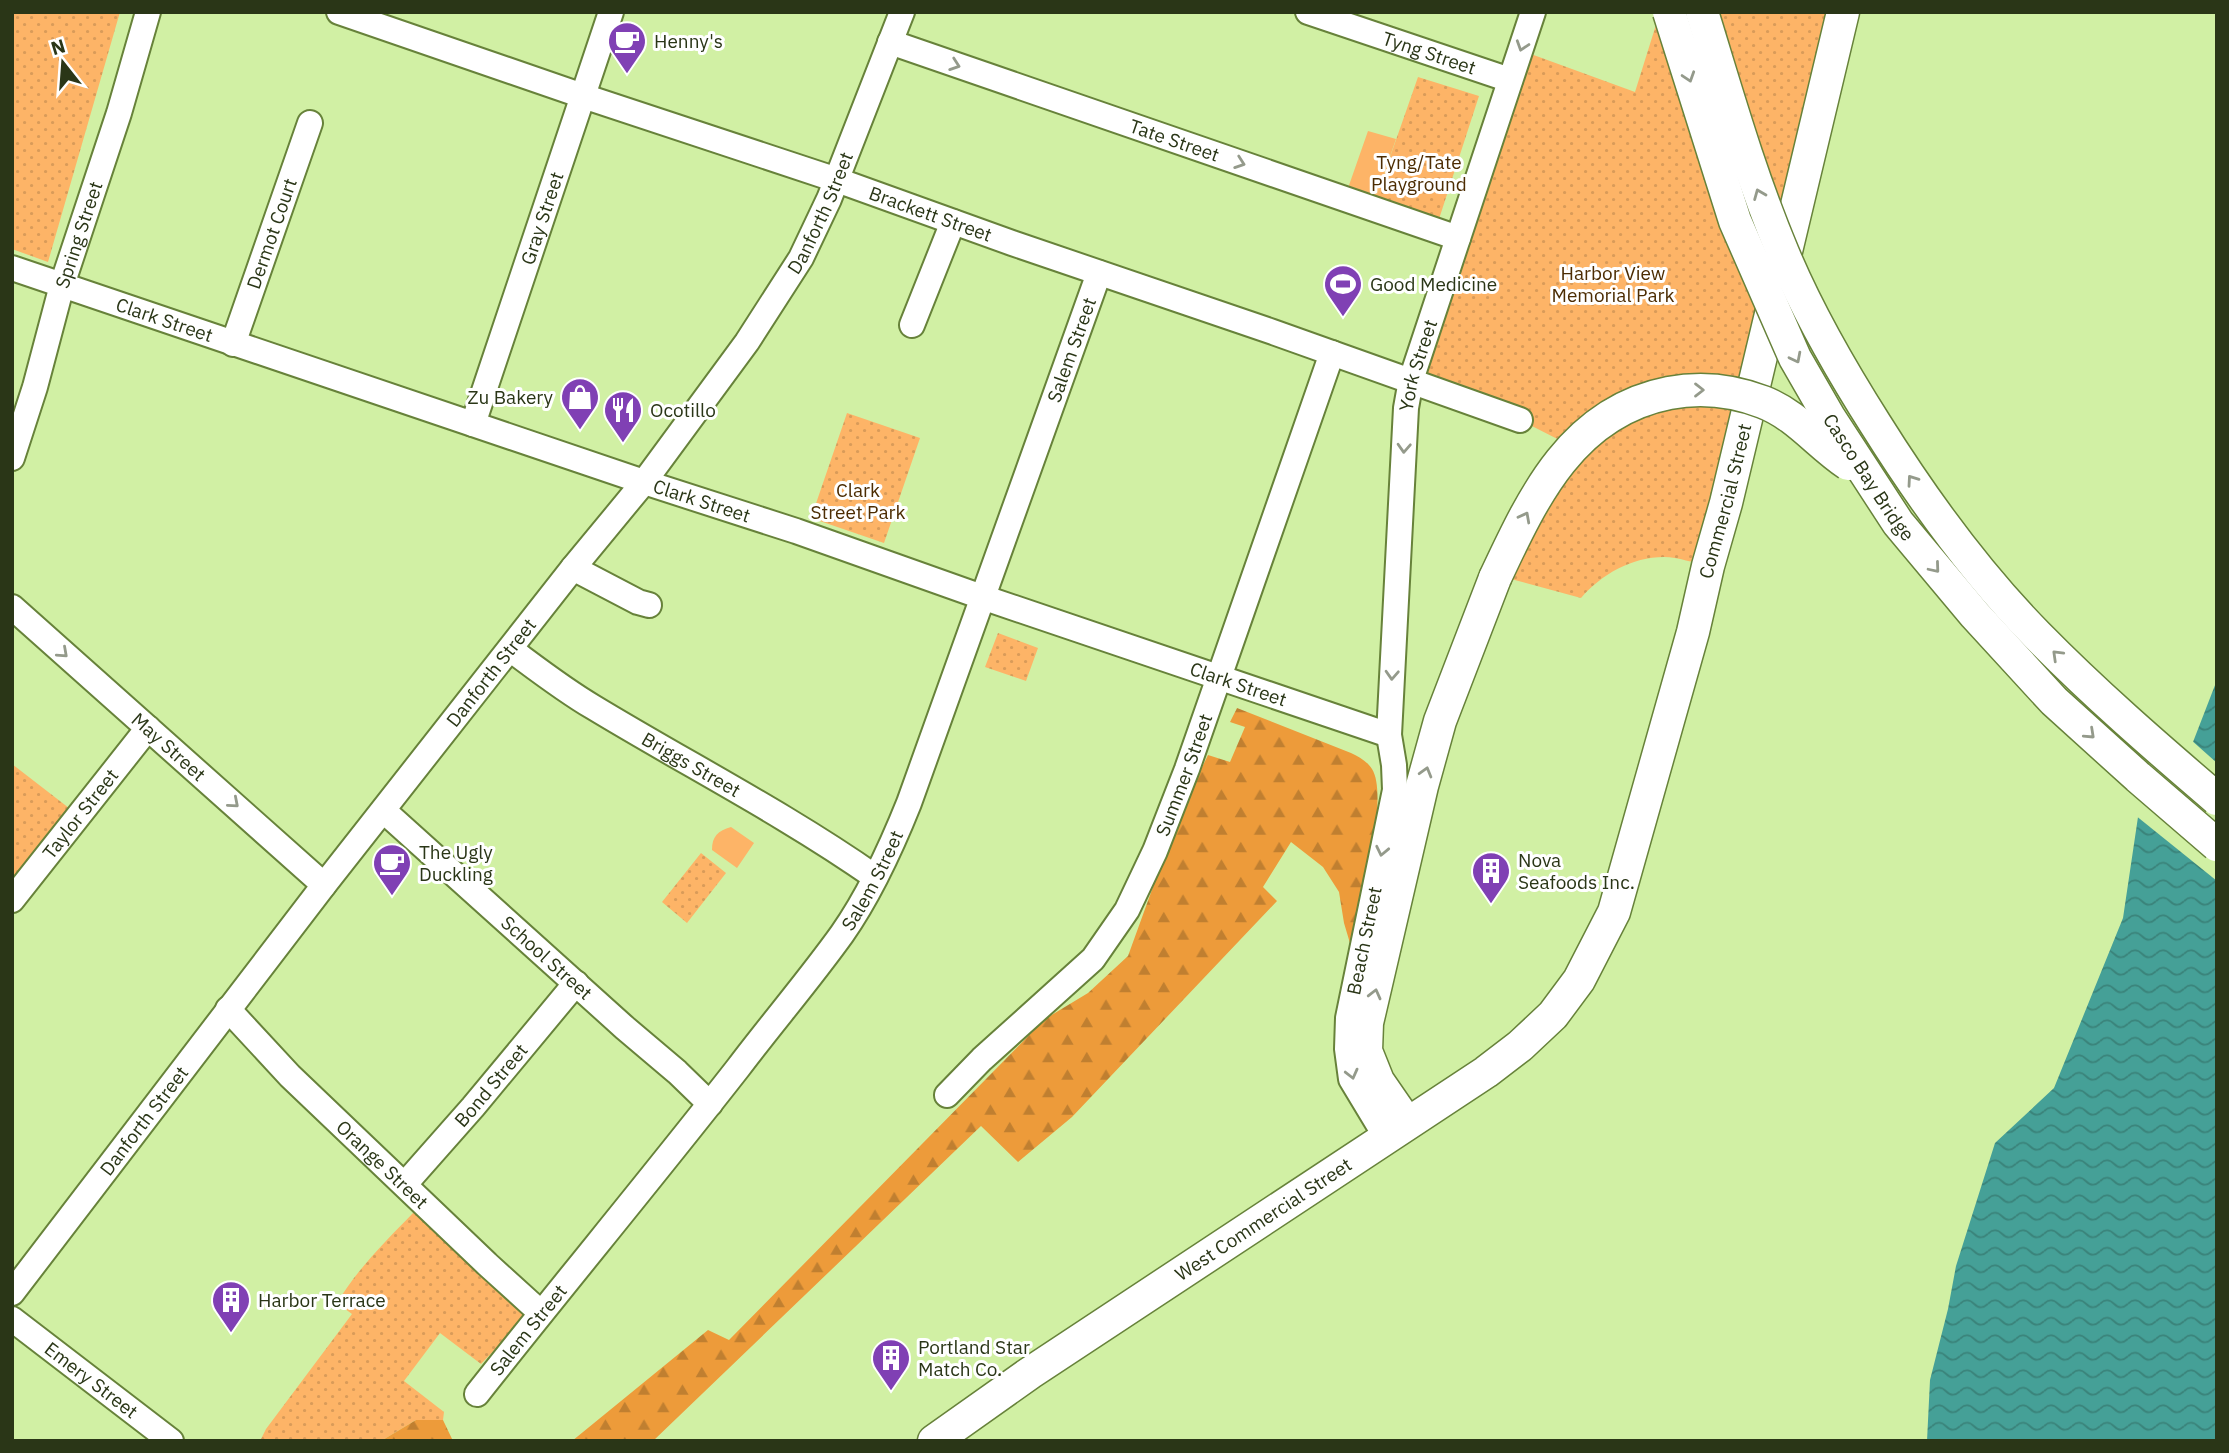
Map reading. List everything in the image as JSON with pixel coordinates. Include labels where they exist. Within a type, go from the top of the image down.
[{"type":"main road","name":"Casco Bay Bridge","points":[[1669,12],[1735,221],[1794,358],[1866,475],[1898,523],[1975,615],[2054,701],[2217,845]]},
{"type":"main road","name":"Casco Bay Bridge","points":[[1702,12],[1753,179],[1784,255],[1813,317],[1849,382],[1901,466],[1943,525],[2035,634],[2111,707],[2217,799]]},
{"type":"main road","name":"Commercial Street","points":[[1580,980],[1614,912],[1693,632],[1843,12]]},
{"type":"main road","points":[[1397,1130],[1366,1051],[1367,1023],[1422,786],[1440,721],[1495,578],[1533,503],[1555,468],[1575,444],[1612,413],[1647,398],[1684,390],[1704,389],[1762,401],[1800,423],[1834,454],[1866,475]]},
{"type":"main road","name":"West Commercial Street","points":[[934,1441],[1030,1373],[1486,1072],[1520,1046],[1553,1015],[1580,980]]},
{"type":"street","name":"Spring Street","points":[[12,458],[35,387],[62,285],[119,113],[148,12]]},
{"type":"street","name":"Brackett Street","points":[[339,12],[837,180],[1520,420]]},
{"type":"street","name":"Gray Street","points":[[473,424],[611,12]]},
{"type":"street","name":"Danforth Street","points":[[12,1293],[324,885],[573,568],[644,482],[770,309],[801,258],[837,180],[902,12]]},
{"type":"street","name":"Tyng Street","points":[[1308,12],[1510,80]]},
{"type":"street","name":"York Street","points":[[1389,735],[1406,408],[1411,380],[1533,12]]},
{"type":"street","name":"Tate Street","points":[[890,43],[1458,238]]},
{"type":"street","name":"Dermot Court","points":[[233,344],[310,123]]},
{"type":"street","points":[[912,325],[953,222]]},
{"type":"street","name":"Clark Street","points":[[12,268],[796,531],[1389,735]]},
{"type":"street","name":"Salem Street","points":[[477,1394],[710,1104],[842,934],[876,877],[909,803],[1099,273]]},
{"type":"street","name":"Summer Street","points":[[947,1095],[982,1059],[1093,959],[1128,910],[1155,851],[1221,678],[1332,353]]},
{"type":"street","points":[[573,568],[638,602],[649,605]]},
{"type":"street","name":"May Street","points":[[12,607],[324,885]]},
{"type":"street","name":"Briggs Street","points":[[510,649],[591,706],[832,846],[876,877]]},
{"type":"street","name":"Taylor Street","points":[[12,900],[148,728]]},
{"type":"street","name":"Beach Street","points":[[1389,735],[1395,790],[1348,1018],[1347,1049],[1352,1079],[1359,1094],[1397,1130]]},
{"type":"street","name":"School Street","points":[[384,811],[710,1104]]},
{"type":"street","name":"Bond Street","points":[[405,1184],[576,983]]},
{"type":"street","name":"Orange Street","points":[[228,1009],[290,1076],[541,1313]]},
{"type":"street","name":"Emery Street","points":[[12,1319],[171,1441]]},
{"type":"green space","points":[[12,12],[120,12],[48,262],[12,249]]},
{"type":"green space","name":"Harbor View Memorial Park","points":[[1660,12],[1845,12],[1708,566],[1669,557],[1640,560],[1608,574],[1581,598],[1511,579],[1536,527],[1581,451],[1520,420],[1411,380],[1520,50],[1635,92]]},
{"type":"green space","name":"Tyng/Tate Playground","points":[[1418,77],[1479,96],[1439,219],[1375,200]]},
{"type":"green space","points":[[1368,131],[1396,139],[1375,200],[1347,191]]},
{"type":"green space","name":"Clark Street Park","points":[[847,413],[920,438],[884,543],[811,518]]},
{"type":"green space","points":[[998,633],[1038,648],[1026,681],[985,667]]},
{"type":"green space","points":[[1237,708],[1351,753],[1365,761],[1372,769],[1377,783],[1375,829],[1352,950],[1339,892],[1323,867],[1291,842],[1263,887],[1277,901],[1072,1117],[1018,1162],[981,1126],[653,1441],[572,1441],[708,1330],[729,1340],[1045,1019],[1088,993],[1128,956],[1179,815],[1208,755],[1230,762],[1245,727],[1230,722]]},
{"type":"green space","points":[[12,764],[78,815],[12,900]]},
{"type":"green space","points":[[731,827],[754,843],[737,868],[712,850],[717,835]]},
{"type":"green space","points":[[701,853],[726,873],[687,923],[662,902]]},
{"type":"green space","points":[[414,1212],[529,1314],[481,1364],[440,1333],[404,1381],[444,1412],[443,1420],[416,1420],[381,1441],[260,1441],[266,1429],[352,1314],[337,1303],[345,1290],[373,1255]]},
{"type":"green space","points":[[416,1420],[443,1420],[453,1441],[381,1441]]},
{"type":"water","points":[[2217,680],[2217,1441],[1927,1441],[1930,1380],[1956,1266],[1995,1143],[2054,1088],[2123,918],[2138,817],[2193,742]]},
{"type":"pier","points":[[2190,739],[2217,763],[2217,881],[2135,815]]},
{"type":"place","name":"Henny's","points":[[627,75]]},
{"type":"place","name":"Good Medicine","points":[[1343,318]]},
{"type":"place","name":"Zu Bakery","points":[[580,431]]},
{"type":"place","name":"Ocotillo","points":[[623,444]]},
{"type":"place","name":"The Ugly Duckling","points":[[392,897]]},
{"type":"place","name":"Nova Seafoods Inc.","points":[[1491,905]]},
{"type":"place","name":"Harbor Terrace","points":[[231,1334]]},
{"type":"place","name":"Portland Star Match Co.","points":[[891,1392]]}]
